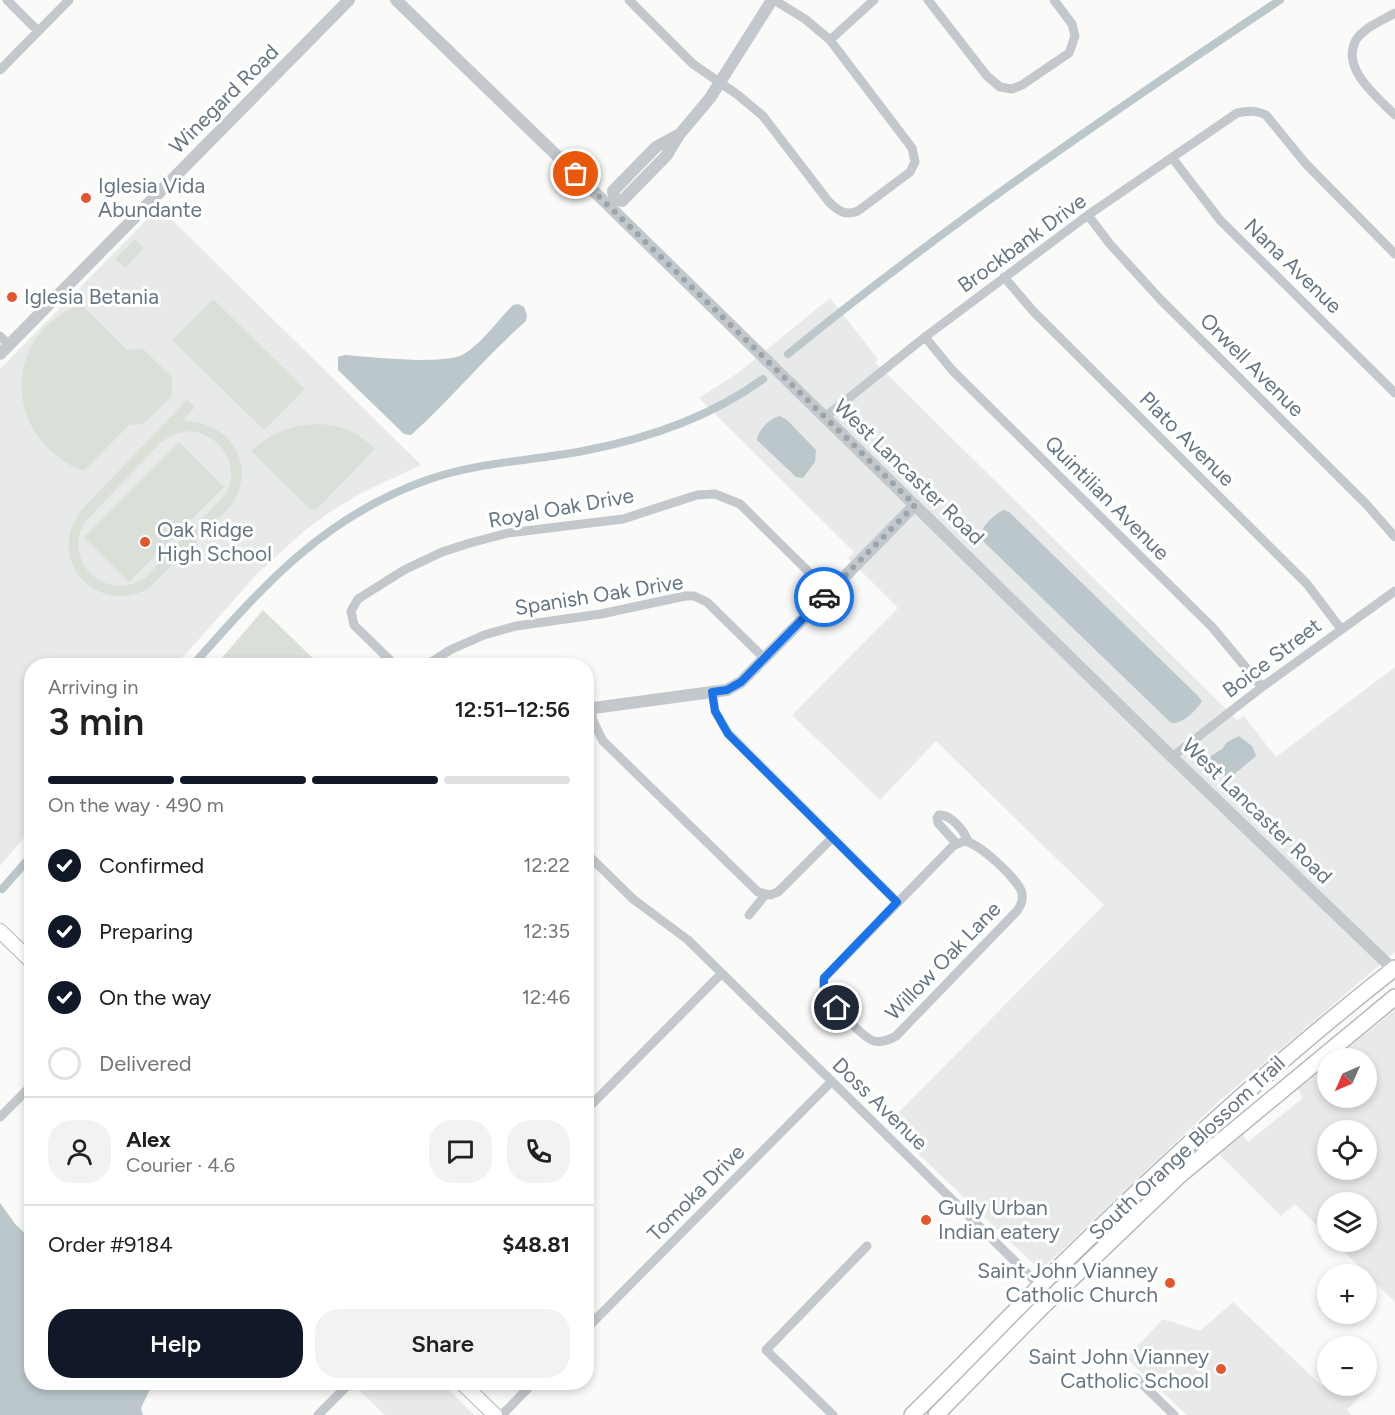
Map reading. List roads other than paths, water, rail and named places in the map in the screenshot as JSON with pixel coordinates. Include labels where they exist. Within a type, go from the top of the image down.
[{"type":"main road","points":[[0,931],[24,954]]},
{"type":"main road","name":"South Orange Blossom Trail","points":[[912,1415],[1040,1286],[1151,1180],[1284,1059],[1394,970]]},
{"type":"main road","name":"South Orange Blossom Trail","points":[[936,1415],[1042,1307],[1148,1205],[1236,1127],[1395,997]]},
{"type":"main road","points":[[1148,1205],[1146,1197],[1151,1180]]},
{"type":"main road","points":[[1040,1286],[1043,1294],[1042,1307]]},
{"type":"main road","points":[[469,1390],[495,1415]]},
{"type":"street","points":[[7,0],[38,31]]},
{"type":"street","points":[[0,70],[69,0]]},
{"type":"street","name":"Winegard Road","points":[[0,354],[5,340],[349,0]]},
{"type":"street","name":"West Lancaster Road","points":[[396,0],[612,202],[825,417],[1172,757],[1394,970]]},
{"type":"street","points":[[612,202],[622,201],[667,155],[679,135],[721,83],[773,0],[805,19],[830,40],[912,148],[915,162],[910,172],[858,211],[850,214],[838,211],[763,116],[738,94],[721,83],[693,64],[629,0]]},
{"type":"street","points":[[830,40],[874,0]]},
{"type":"street","points":[[928,0],[987,76],[1000,87],[1012,89],[1022,85],[1069,53],[1075,36],[1072,24],[1054,0]]},
{"type":"street","points":[[1395,13],[1370,28],[1356,40],[1353,53],[1353,63],[1368,88],[1395,115]]},
{"type":"street","name":"Brockbank Drive","points":[[825,417],[925,337],[1088,215],[1173,159],[1237,113],[1259,111],[1266,115],[1306,164],[1395,254]]},
{"type":"street","name":"Nana Avenue","points":[[1173,159],[1220,220],[1395,393]]},
{"type":"street","name":"Orwell Avenue","points":[[1088,215],[1109,243],[1160,299],[1367,505],[1395,537]]},
{"type":"street","name":"Plato Avenue","points":[[1004,278],[1033,311],[1307,584],[1341,629]]},
{"type":"street","name":"Quintilian Avenue","points":[[925,337],[952,370],[1213,628],[1262,687]]},
{"type":"street","name":"Royal Oak Drive","points":[[388,658],[354,625],[351,611],[358,599],[404,570],[442,552],[508,533],[623,519],[697,495],[715,494],[740,504],[829,592]]},
{"type":"street","points":[[594,707],[734,687],[915,505]]},
{"type":"street","name":"Boice Street","points":[[1172,757],[1262,687],[1395,591]]},
{"type":"street","name":"Spanish Oak Drive","points":[[439,658],[484,635],[516,626],[601,614],[685,596],[694,596],[707,602],[764,658]]},
{"type":"street","points":[[712,692],[715,711],[728,734],[897,902],[956,843],[968,841],[965,833],[948,816],[939,814],[938,823],[956,843]]},
{"type":"street","points":[[594,723],[603,741],[751,887],[766,894],[774,894],[832,838]]},
{"type":"street","name":"Willow Oak Lane","points":[[897,902],[824,978],[823,989],[827,998],[866,1038],[876,1042],[887,1041],[896,1035],[1017,911],[1022,903],[1019,886],[979,847],[968,841]]},
{"type":"street","name":"Doss Avenue","points":[[594,861],[633,899],[688,940],[1040,1286]]},
{"type":"street","points":[[749,915],[766,894]]},
{"type":"street","points":[[594,1102],[721,974]]},
{"type":"street","name":"Tomoka Drive","points":[[594,1321],[831,1082]]},
{"type":"street","points":[[0,1117],[24,1093]]},
{"type":"street","points":[[832,1415],[766,1350],[867,1246]]},
{"type":"street","points":[[1136,1378],[1174,1415]]},
{"type":"street","points":[[318,1415],[343,1390]]},
{"type":"street","points":[[502,1415],[526,1390]]},
{"type":"waterway","points":[[788,354],[968,215],[1280,0]]},
{"type":"waterway","points":[[199,658],[244,608],[297,557],[356,513],[390,495],[427,480],[466,469],[583,451],[654,433],[722,405],[763,379]]},
{"type":"waterway","points":[[2,889],[24,864]]},
{"type":"place","name":"Iglesia Vida Abundante","points":[[86,198]]},
{"type":"place","name":"Iglesia Betania","points":[[12,297]]},
{"type":"place","name":"Oak Ridge High School","points":[[145,542]]},
{"type":"place","name":"Gully Urban Indian eatery","points":[[926,1220]]},
{"type":"place","name":"Saint John Vianney Catholic Church","points":[[1170,1283]]},
{"type":"place","name":"Saint John Vianney Catholic School","points":[[1221,1369]]}]
